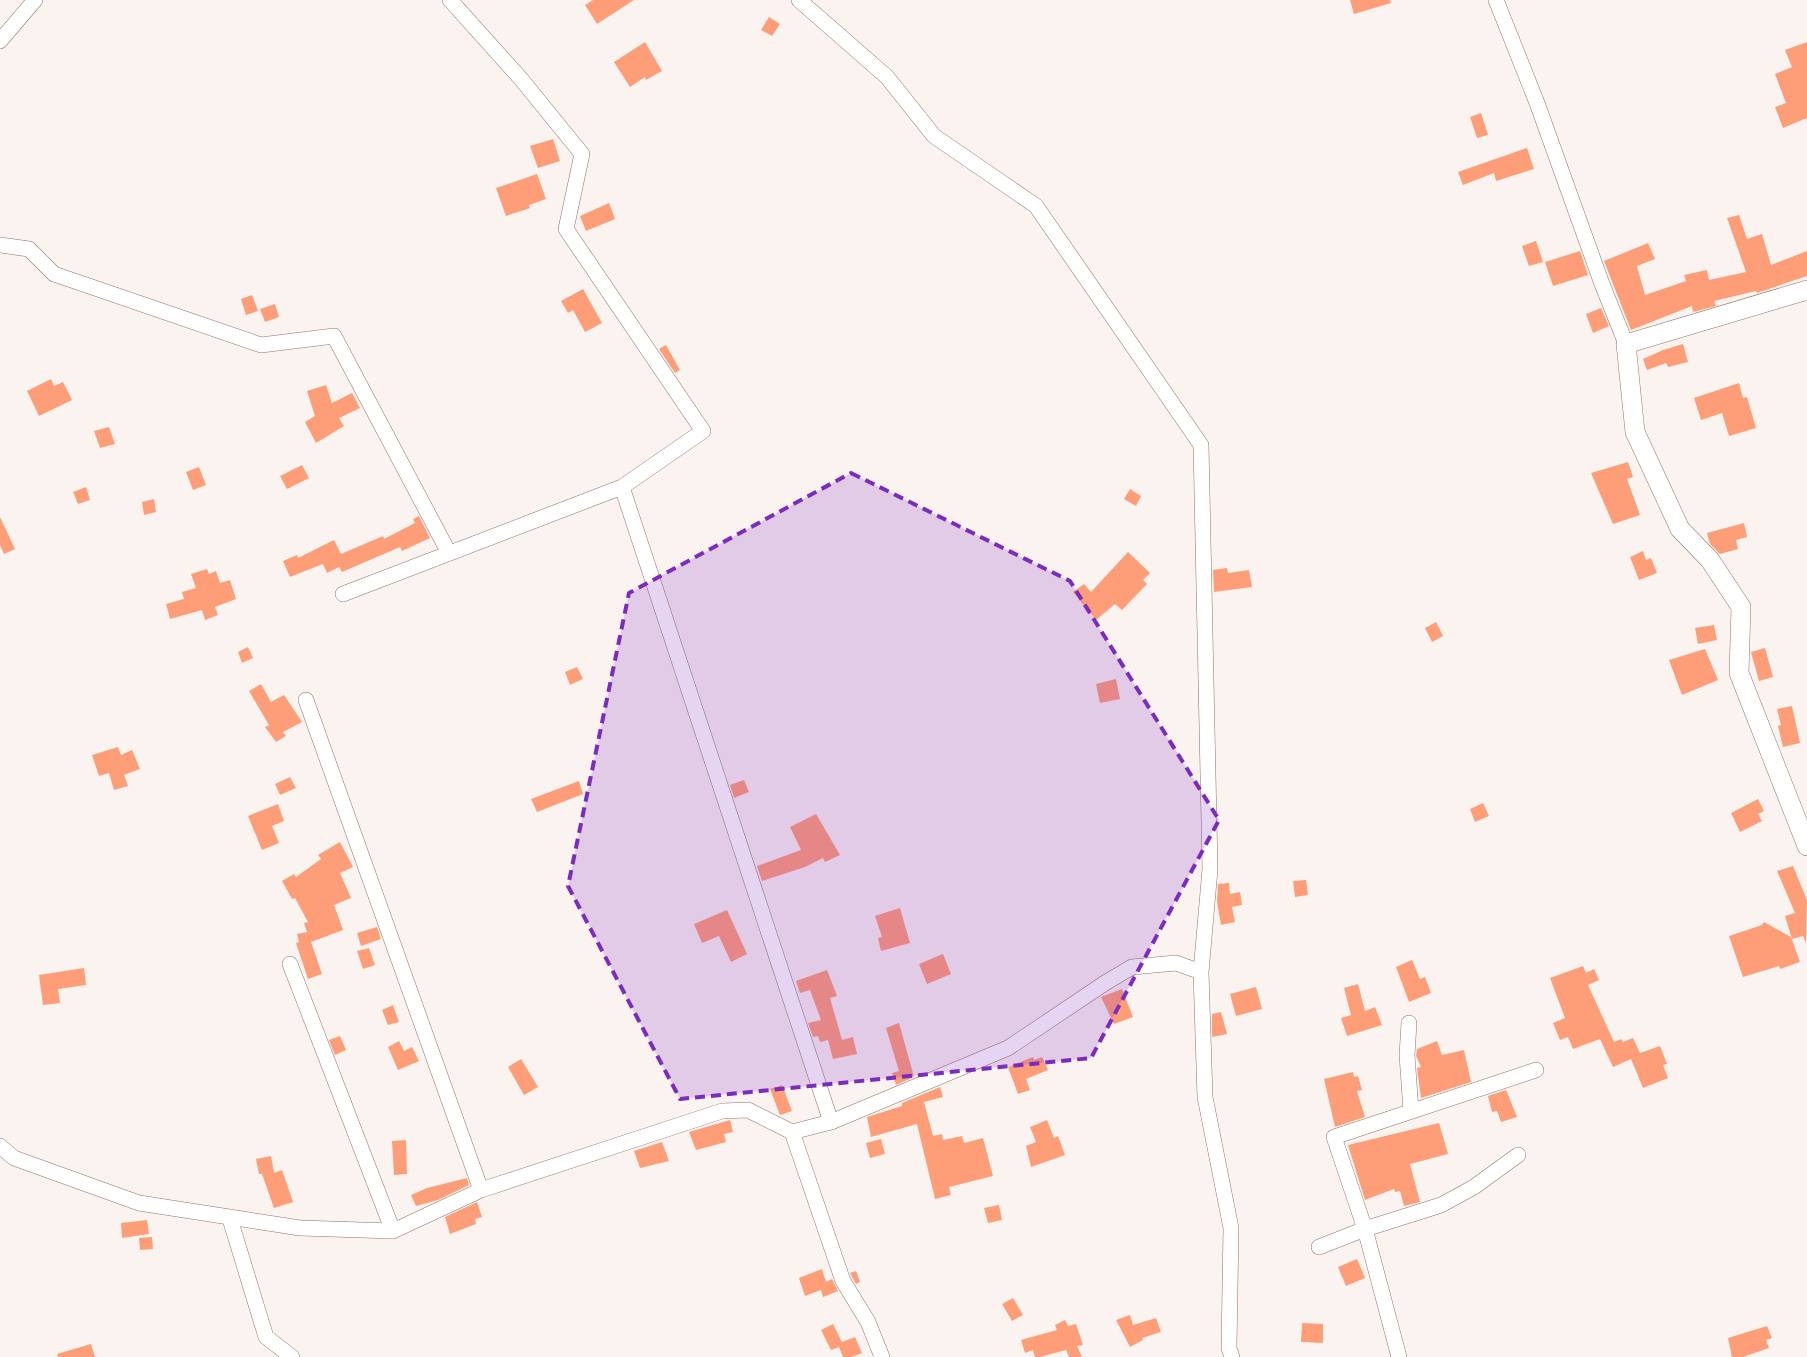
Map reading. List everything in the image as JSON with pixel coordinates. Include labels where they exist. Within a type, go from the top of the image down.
[{"type":"street","points":[[0,41],[35,0]]},
{"type":"street","points":[[343,594],[622,487],[704,431],[566,229],[582,154],[521,78],[450,0]]},
{"type":"street","points":[[799,0],[887,77],[934,136],[1036,206],[1201,446],[1210,869],[1201,972],[1206,1097],[1231,1228],[1229,1348],[1232,1357]]},
{"type":"street","points":[[1496,0],[1538,103],[1602,284],[1626,344],[1635,432],[1680,529],[1710,560],[1741,606],[1739,673],[1807,846]]},
{"type":"street","points":[[0,245],[29,248],[54,274],[261,346],[334,336],[449,553]]},
{"type":"street","points":[[1626,344],[1807,290]]},
{"type":"street","points":[[622,487],[831,1122]]},
{"type":"street","points":[[306,700],[480,1190]]},
{"type":"street","points":[[0,1146],[14,1158],[139,1203],[230,1219],[300,1228],[394,1230],[480,1190],[722,1111],[748,1110],[792,1132],[831,1122],[1008,1048],[1132,967],[1176,963],[1201,972]]},
{"type":"street","points":[[290,964],[394,1230]]},
{"type":"street","points":[[1409,1023],[1407,1054],[1411,1112]]},
{"type":"street","points":[[1399,1357],[1365,1229],[1334,1137],[1536,1070]]},
{"type":"street","points":[[792,1132],[843,1281],[868,1322],[882,1357]]},
{"type":"street","points":[[1319,1247],[1365,1229],[1441,1205],[1474,1187],[1518,1155]]},
{"type":"street","points":[[230,1219],[266,1337],[292,1357]]},
{"type":"highlighted area","points":[[851,473],[1070,581],[1219,820],[1091,1058],[680,1099],[568,886],[629,593]]},
{"type":"building","points":[[593,0],[634,0],[597,24],[585,5]]},
{"type":"building","points":[[1350,0],[1390,0],[1391,3],[1354,14]]},
{"type":"building","points":[[769,17],[780,24],[772,36],[761,30]]},
{"type":"building","points":[[645,42],[662,71],[646,80],[645,77],[630,87],[614,62]]},
{"type":"building","points":[[1807,42],[1807,118],[1783,128],[1775,107],[1786,103],[1775,74],[1792,67],[1785,50]]},
{"type":"building","points":[[1481,113],[1488,135],[1477,138],[1470,117]]},
{"type":"building","points":[[553,139],[560,161],[538,168],[530,146]]},
{"type":"building","points":[[1527,148],[1534,169],[1496,181],[1494,173],[1463,185],[1458,172]]},
{"type":"building","points":[[537,174],[546,199],[529,205],[530,208],[506,216],[496,188]]},
{"type":"building","points":[[609,203],[615,219],[586,231],[580,216]]},
{"type":"building","points":[[1739,215],[1747,239],[1762,234],[1771,265],[1807,251],[1807,276],[1757,293],[1756,291],[1714,301],[1716,306],[1697,311],[1693,312],[1692,306],[1631,330],[1604,261],[1648,243],[1655,259],[1637,266],[1645,295],[1686,281],[1684,275],[1707,270],[1709,280],[1746,272],[1727,218]]},
{"type":"building","points":[[1536,241],[1543,262],[1529,266],[1522,246]]},
{"type":"building","points":[[1580,251],[1588,275],[1553,286],[1545,262]]},
{"type":"building","points":[[583,289],[602,323],[585,332],[573,310],[568,313],[561,301]]},
{"type":"building","points":[[252,295],[258,311],[246,315],[241,299]]},
{"type":"building","points":[[275,304],[279,317],[265,322],[260,309]]},
{"type":"building","points":[[1601,308],[1609,326],[1593,333],[1586,314]]},
{"type":"building","points":[[1683,344],[1688,362],[1668,367],[1666,363],[1647,370],[1643,359]]},
{"type":"building","points":[[666,345],[680,370],[675,373],[659,349]]},
{"type":"building","points":[[51,379],[54,386],[63,382],[72,400],[39,416],[27,391]]},
{"type":"building","points":[[1739,383],[1743,398],[1747,397],[1756,428],[1729,436],[1722,413],[1701,420],[1694,398]]},
{"type":"building","points":[[326,385],[332,403],[352,393],[360,408],[339,418],[344,426],[316,443],[305,422],[315,416],[307,391]]},
{"type":"building","points":[[109,427],[115,444],[100,448],[94,431]]},
{"type":"building","points":[[1628,462],[1633,477],[1627,479],[1640,515],[1613,524],[1591,473]]},
{"type":"building","points":[[302,465],[309,478],[287,489],[280,476]]},
{"type":"building","points":[[199,467],[206,485],[193,490],[186,472]]},
{"type":"building","points":[[86,487],[90,500],[78,504],[73,492]]},
{"type":"building","points":[[1130,489],[1141,496],[1136,506],[1124,499]]},
{"type":"building","points":[[154,499],[156,512],[144,515],[142,502]]},
{"type":"building","points":[[419,516],[430,538],[402,551],[400,547],[342,572],[339,567],[327,573],[323,564],[290,577],[283,561],[297,555],[298,558],[334,540],[341,554],[383,536],[384,539],[415,523],[413,519]]},
{"type":"building","points":[[0,517],[15,549],[4,554],[0,545]]},
{"type":"building","points":[[1744,523],[1747,537],[1736,540],[1738,549],[1720,554],[1710,544],[1707,533]]},
{"type":"building","points":[[1643,551],[1646,560],[1651,558],[1657,573],[1639,580],[1630,557]]},
{"type":"building","points":[[1128,552],[1150,573],[1143,580],[1147,584],[1122,610],[1115,604],[1096,620],[1073,592],[1084,584],[1091,592]]},
{"type":"building","points":[[1227,568],[1228,573],[1249,570],[1252,587],[1214,592],[1213,570]]},
{"type":"building","points":[[207,569],[209,574],[216,571],[220,583],[230,580],[236,599],[215,607],[218,615],[205,620],[202,610],[170,619],[166,604],[184,599],[182,592],[196,588],[191,574]]},
{"type":"building","points":[[1436,622],[1443,636],[1432,642],[1425,628]]},
{"type":"building","points":[[1714,625],[1717,640],[1698,644],[1695,628]]},
{"type":"building","points":[[248,647],[253,658],[242,663],[238,652]]},
{"type":"building","points":[[1765,648],[1773,677],[1759,681],[1751,652]]},
{"type":"building","points":[[1705,649],[1718,680],[1682,695],[1669,660]]},
{"type":"building","points":[[577,667],[583,679],[570,685],[565,672]]},
{"type":"building","points":[[1116,679],[1120,699],[1100,703],[1096,684]]},
{"type":"building","points":[[261,684],[271,702],[284,695],[302,722],[283,732],[286,736],[276,742],[265,727],[269,725],[249,691]]},
{"type":"building","points":[[1792,706],[1800,743],[1783,747],[1778,726],[1781,725],[1777,709]]},
{"type":"building","points":[[118,747],[121,755],[132,750],[140,769],[124,775],[128,786],[114,790],[109,773],[99,776],[92,755]]},
{"type":"building","points":[[290,777],[296,788],[280,795],[275,784]]},
{"type":"building","points":[[744,780],[749,792],[734,798],[730,785]]},
{"type":"building","points":[[579,781],[583,794],[537,812],[531,799]]},
{"type":"building","points":[[1758,799],[1764,811],[1758,814],[1762,821],[1740,832],[1731,813]]},
{"type":"building","points":[[1483,803],[1489,816],[1475,822],[1470,809]]},
{"type":"building","points":[[278,804],[284,821],[272,826],[279,843],[262,850],[248,816]]},
{"type":"building","points":[[816,814],[840,855],[825,862],[823,858],[805,867],[762,881],[757,866],[801,850],[790,827]]},
{"type":"building","points":[[340,842],[353,867],[340,873],[351,898],[334,905],[343,930],[311,942],[322,974],[308,979],[296,943],[299,942],[297,934],[307,932],[304,923],[308,922],[295,898],[292,899],[282,881],[294,874],[296,877],[321,859],[318,855]]},
{"type":"building","points":[[1793,866],[1807,900],[1806,943],[1803,936],[1792,939],[1785,916],[1795,913],[1777,871]]},
{"type":"building","points":[[1306,880],[1308,895],[1295,897],[1293,881]]},
{"type":"building","points":[[1229,883],[1230,894],[1240,892],[1242,905],[1232,907],[1235,922],[1221,925],[1217,902],[1218,884]]},
{"type":"building","points":[[900,908],[910,943],[881,951],[878,938],[882,937],[875,916]]},
{"type":"building","points":[[727,910],[747,954],[731,962],[719,936],[702,943],[694,924]]},
{"type":"building","points":[[1764,922],[1791,937],[1800,962],[1780,969],[1779,966],[1743,977],[1729,936],[1762,925]]},
{"type":"building","points":[[377,927],[381,939],[361,946],[357,933]]},
{"type":"building","points":[[369,948],[375,965],[363,969],[357,951]]},
{"type":"building","points":[[943,954],[951,974],[927,984],[919,964]]},
{"type":"building","points":[[1412,960],[1420,979],[1425,977],[1431,993],[1409,1002],[1396,967]]},
{"type":"building","points":[[1583,966],[1586,973],[1594,969],[1599,980],[1588,985],[1614,1042],[1621,1039],[1623,1042],[1633,1038],[1640,1053],[1660,1046],[1667,1064],[1663,1065],[1668,1078],[1643,1088],[1631,1059],[1613,1067],[1600,1039],[1573,1049],[1568,1037],[1560,1040],[1553,1023],[1565,1018],[1550,978]]},
{"type":"building","points":[[84,968],[86,985],[58,989],[60,1003],[43,1005],[39,975]]},
{"type":"building","points":[[827,970],[837,996],[830,998],[842,1040],[853,1037],[857,1054],[833,1059],[828,1040],[820,1042],[818,1036],[813,1037],[808,1023],[821,1020],[810,990],[800,993],[796,981]]},
{"type":"building","points":[[1358,984],[1365,1011],[1375,1007],[1382,1025],[1347,1036],[1341,1018],[1351,1015],[1344,988]]},
{"type":"building","points":[[1256,987],[1262,1009],[1236,1016],[1230,994]]},
{"type":"building","points":[[1122,989],[1133,1017],[1114,1024],[1101,997]]},
{"type":"building","points":[[393,1005],[399,1022],[388,1025],[382,1010]]},
{"type":"building","points":[[1221,1012],[1227,1034],[1212,1037],[1212,1014]]},
{"type":"building","points":[[899,1023],[914,1077],[896,1085],[892,1073],[899,1071],[886,1028]]},
{"type":"building","points":[[340,1036],[346,1050],[335,1055],[329,1040]]},
{"type":"building","points":[[399,1041],[404,1051],[412,1047],[419,1061],[398,1070],[388,1047]]},
{"type":"building","points":[[1437,1041],[1442,1055],[1464,1050],[1471,1082],[1421,1098],[1417,1068],[1421,1067],[1416,1056],[1417,1049]]},
{"type":"building","points":[[1033,1057],[1034,1060],[1042,1057],[1048,1070],[1026,1079],[1030,1090],[1018,1094],[1008,1067]]},
{"type":"building","points":[[521,1059],[538,1087],[524,1095],[508,1067]]},
{"type":"building","points":[[1353,1072],[1354,1077],[1358,1076],[1362,1090],[1357,1091],[1365,1117],[1335,1127],[1324,1079]]},
{"type":"building","points":[[782,1085],[792,1111],[780,1115],[770,1089]]},
{"type":"building","points":[[940,1087],[943,1097],[924,1102],[933,1136],[942,1134],[943,1140],[962,1136],[964,1143],[983,1138],[993,1176],[949,1187],[951,1195],[935,1199],[917,1124],[871,1137],[867,1117],[902,1106],[902,1103]]},
{"type":"building","points":[[1506,1090],[1517,1117],[1501,1122],[1497,1111],[1492,1112],[1488,1096]]},
{"type":"building","points":[[730,1120],[733,1132],[724,1134],[726,1142],[696,1150],[689,1132]]},
{"type":"building","points":[[1047,1120],[1054,1138],[1058,1136],[1065,1155],[1031,1167],[1026,1146],[1036,1142],[1030,1127]]},
{"type":"building","points":[[1439,1123],[1448,1154],[1410,1164],[1420,1202],[1404,1206],[1400,1191],[1395,1192],[1394,1189],[1365,1200],[1348,1145]]},
{"type":"building","points":[[881,1139],[885,1154],[870,1158],[866,1143]]},
{"type":"building","points":[[406,1140],[407,1174],[394,1175],[392,1141]]},
{"type":"building","points":[[662,1142],[669,1161],[640,1168],[634,1151]]},
{"type":"building","points":[[271,1156],[274,1173],[282,1170],[293,1202],[274,1208],[262,1174],[259,1174],[256,1159]]},
{"type":"building","points":[[467,1178],[469,1185],[438,1200],[416,1206],[411,1195],[427,1188]]},
{"type":"building","points":[[477,1202],[482,1217],[475,1219],[476,1224],[450,1234],[445,1217]]},
{"type":"building","points":[[999,1205],[1002,1220],[988,1223],[984,1208]]},
{"type":"building","points":[[147,1220],[149,1234],[122,1238],[121,1223]]},
{"type":"building","points":[[152,1237],[153,1249],[140,1250],[139,1238]]},
{"type":"building","points":[[1357,1259],[1365,1278],[1346,1286],[1338,1267]]},
{"type":"building","points":[[822,1269],[826,1282],[832,1279],[838,1291],[823,1297],[821,1290],[805,1296],[799,1278]]},
{"type":"building","points":[[856,1271],[860,1282],[856,1284],[850,1273]]},
{"type":"building","points":[[1013,1298],[1023,1315],[1012,1321],[1002,1304]]},
{"type":"building","points":[[1130,1315],[1133,1325],[1156,1318],[1161,1332],[1142,1338],[1143,1340],[1130,1347],[1116,1320]]},
{"type":"building","points":[[1065,1320],[1068,1326],[1076,1324],[1083,1345],[1077,1346],[1082,1357],[1069,1357],[1066,1350],[1040,1357],[1035,1357],[1033,1350],[1025,1353],[1021,1340],[1057,1330],[1055,1325]]},
{"type":"building","points":[[1302,1323],[1323,1324],[1323,1343],[1301,1342]]},
{"type":"building","points":[[833,1324],[842,1342],[855,1337],[862,1353],[852,1357],[843,1357],[839,1347],[831,1350],[821,1330]]},
{"type":"building","points":[[1767,1326],[1772,1338],[1766,1340],[1769,1348],[1743,1357],[1732,1357],[1728,1338]]},
{"type":"building","points":[[91,1344],[95,1357],[58,1357],[57,1354]]}]
